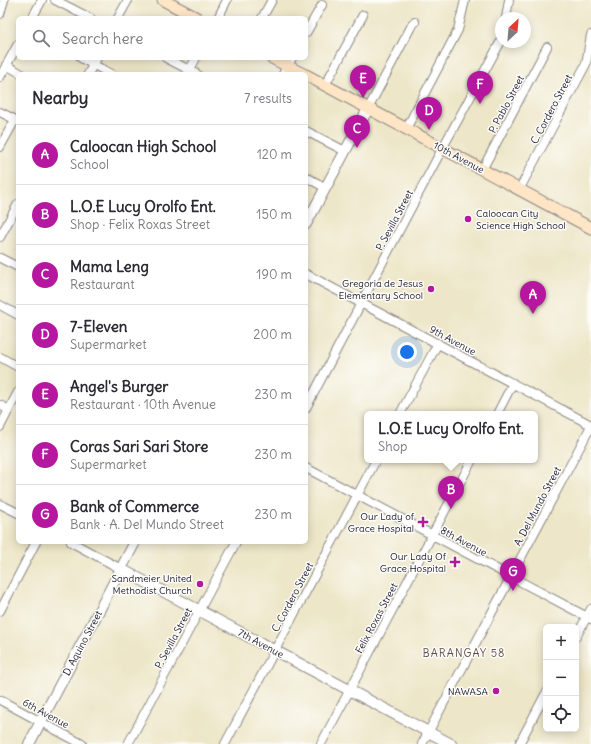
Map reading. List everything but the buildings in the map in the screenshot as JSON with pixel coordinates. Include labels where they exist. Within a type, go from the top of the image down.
[{"type":"main road","points":[[163,0],[193,16]]},
{"type":"main road","points":[[276,60],[299,72]]},
{"type":"main road","name":"10th Avenue","points":[[308,77],[591,228]]},
{"type":"street","points":[[0,14],[4,0]]},
{"type":"street","points":[[33,16],[42,0]]},
{"type":"street","points":[[55,0],[86,16]]},
{"type":"street","points":[[119,16],[128,0]]},
{"type":"street","points":[[219,16],[227,0]]},
{"type":"street","points":[[263,16],[272,0]]},
{"type":"street","points":[[406,129],[458,30],[465,0]]},
{"type":"street","points":[[507,12],[509,0]]},
{"type":"street","points":[[308,30],[322,5]]},
{"type":"street","points":[[325,85],[363,15]]},
{"type":"street","points":[[308,220],[413,23],[415,22]]},
{"type":"street","name":"C. Cordero Street","points":[[519,190],[586,64],[591,35]]},
{"type":"street","name":"P. Pablo Street","points":[[482,170],[547,47]]},
{"type":"street","points":[[0,77],[16,48]]},
{"type":"street","name":"P. Sevilla Street","points":[[308,404],[442,149],[497,48]]},
{"type":"street","points":[[169,60],[189,72]]},
{"type":"street","points":[[191,72],[195,60]]},
{"type":"street","points":[[89,72],[95,61],[109,72]]},
{"type":"street","points":[[6,65],[18,72]]},
{"type":"street","points":[[0,112],[16,121],[0,147]]},
{"type":"street","points":[[308,132],[345,151]]},
{"type":"street","points":[[308,178],[326,188]]},
{"type":"street","points":[[0,237],[15,218]]},
{"type":"street","points":[[0,258],[16,266]]},
{"type":"street","name":"9th Avenue","points":[[308,275],[591,425]]},
{"type":"street","points":[[0,305],[16,314]]},
{"type":"street","points":[[402,411],[438,343]]},
{"type":"street","points":[[0,357],[16,365]]},
{"type":"street","points":[[499,411],[513,383]]},
{"type":"street","points":[[0,427],[16,396]]},
{"type":"street","points":[[0,405],[9,410]]},
{"type":"street","name":"A. Del Mundo Street","points":[[422,744],[591,425]]},
{"type":"street","name":"C. Cordero Street","points":[[225,744],[374,463]]},
{"type":"street","name":"Felix Roxas Street","points":[[320,744],[470,463]]},
{"type":"street","name":"8th Avenue","points":[[308,469],[589,618]]},
{"type":"street","points":[[0,504],[16,512]]},
{"type":"street","points":[[0,611],[35,544]]},
{"type":"street","name":"7th Avenue","points":[[75,544],[451,744]]},
{"type":"street","name":"D. Aquino Street","points":[[29,744],[134,544]]},
{"type":"street","name":"P. Sevilla Street","points":[[128,744],[235,544]]},
{"type":"street","points":[[579,633],[589,618],[591,609]]},
{"type":"street","points":[[519,744],[544,696]]},
{"type":"street","name":"6th Avenue","points":[[0,700],[82,744]]},
{"type":"place","name":"Angel's Burger","points":[[363,98]]},
{"type":"place","name":"Coras Sari Sari Store","points":[[480,104]]},
{"type":"place","name":"7-Eleven","points":[[429,130]]},
{"type":"place","name":"Mama Leng","points":[[357,148]]},
{"type":"place","name":"Caloocan City Science High School","points":[[468,219]]},
{"type":"place","name":"Gregoria de Jesus Elementary School","points":[[431,289]]},
{"type":"place","name":"Caloocan High School","points":[[533,314]]},
{"type":"place","name":"L.O.E Lucy Orolfo Ent.","points":[[451,509]]},
{"type":"place","name":"Our Lady of Grace Hospital","points":[[423,522]]},
{"type":"place","name":"Our Lady Of Grace Hospital","points":[[455,562]]},
{"type":"place","name":"Sandmeier United Methodist Church","points":[[200,584]]},
{"type":"place","name":"Bank of Commerce","points":[[513,591]]},
{"type":"place","name":"NAWASA","points":[[496,691]]},
{"type":"district","name":"BARANGAY 58","points":[[464,653]]}]
